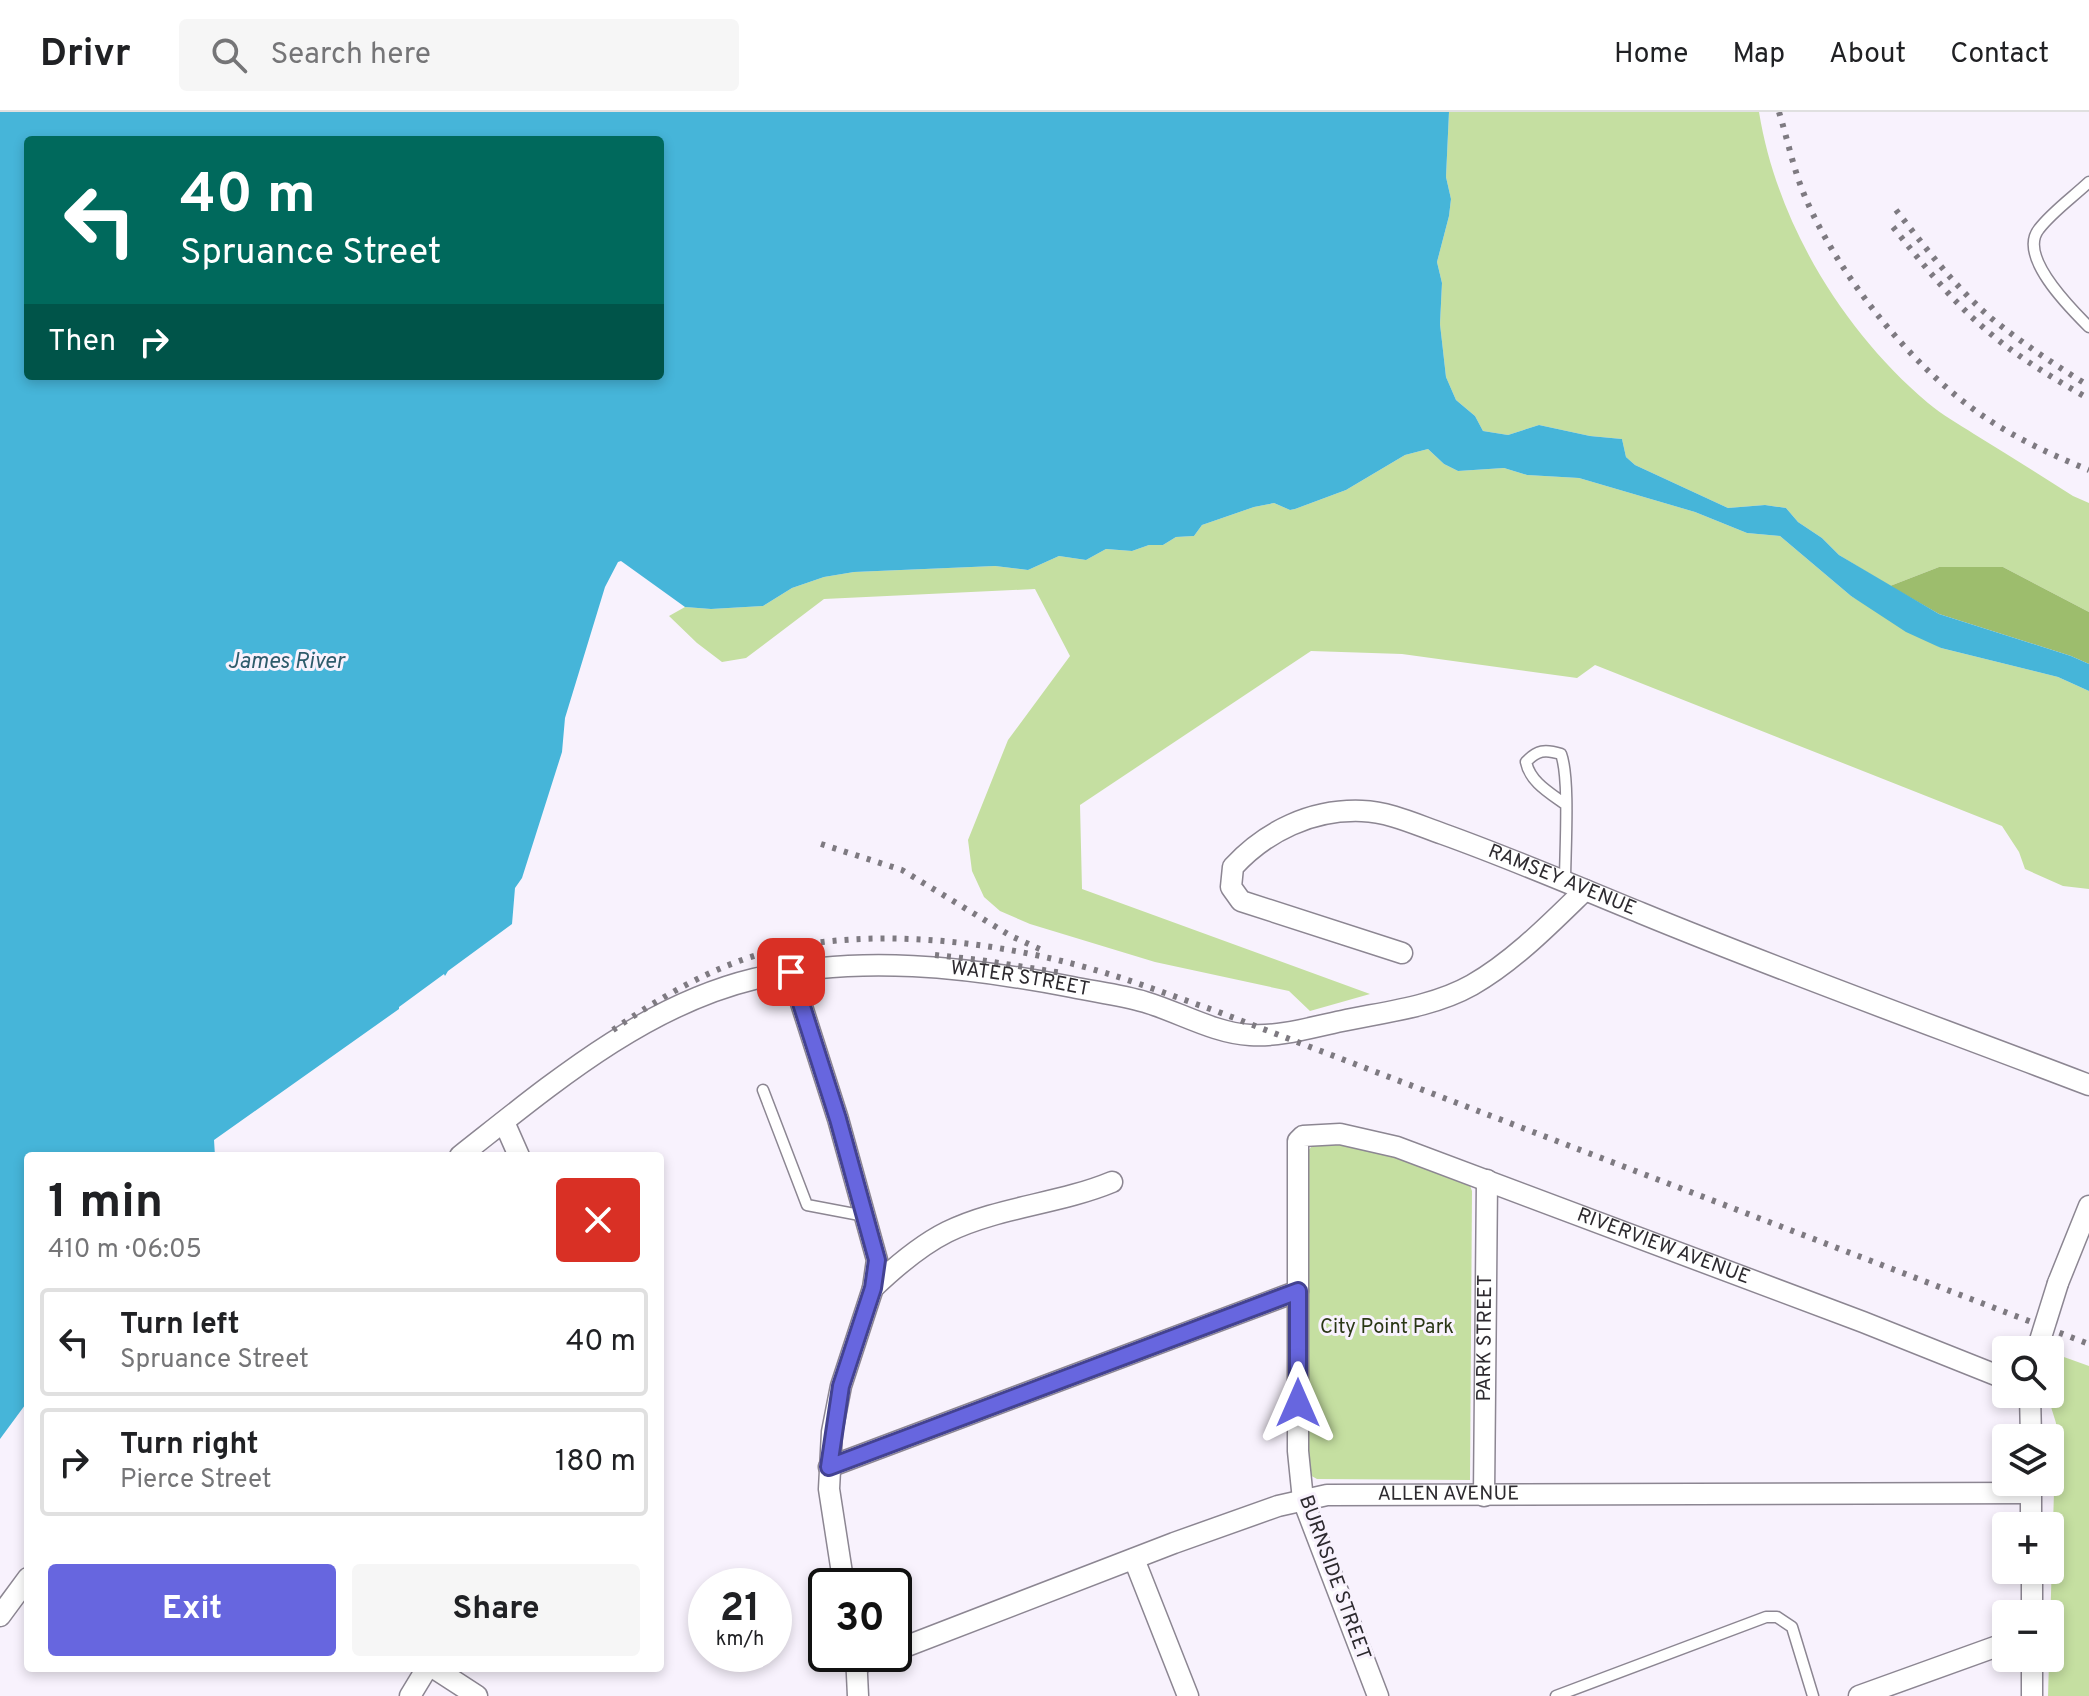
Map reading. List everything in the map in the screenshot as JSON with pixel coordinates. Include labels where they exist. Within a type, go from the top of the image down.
[{"type":"street","name":"RAMSEY AVENUE","points":[[1402,953],[1241,901],[1231,887],[1233,867],[1264,838],[1317,815],[1341,811],[1390,815],[2089,1085]]},
{"type":"street","name":"WATER STREET","points":[[465,1152],[604,1049],[664,1013],[711,992],[753,979],[867,965],[920,966],[1039,980],[1143,1001],[1227,1031],[1276,1035],[1424,1003],[1472,985],[1517,951],[1585,890]]},
{"type":"street","points":[[791,972],[877,1260],[873,1288],[841,1386],[829,1467],[841,1568]]},
{"type":"street","points":[[504,1122],[517,1152]]},
{"type":"street","name":"RIVERVIEW AVENUE","points":[[1314,1134],[1371,1139],[1487,1180],[1992,1374]]},
{"type":"street","name":"BURNSIDE STREET","points":[[1314,1134],[1303,1136],[1298,1141],[1298,1451],[1303,1500],[1378,1696]]},
{"type":"street","name":"PARK STREET","points":[[1484,1496],[1487,1180]]},
{"type":"street","points":[[873,1288],[898,1264],[947,1232],[996,1215],[1076,1196],[1112,1182]]},
{"type":"street","points":[[2041,1336],[2058,1283],[2089,1206]]},
{"type":"street","points":[[829,1467],[1298,1291]]},
{"type":"street","name":"ALLEN AVENUE","points":[[912,1644],[1278,1506],[1327,1495],[1484,1496],[1992,1489]]},
{"type":"street","points":[[1134,1559],[1188,1696]]},
{"type":"street","points":[[0,1616],[24,1583]]},
{"type":"street","points":[[1859,1696],[1992,1648]]},
{"type":"street","points":[[410,1696],[425,1672]]},
{"type":"street","points":[[440,1672],[477,1696]]},
{"type":"street","points":[[857,1672],[858,1696]]},
{"type":"street","points":[[2032,1672],[2032,1696]]},
{"type":"lane","points":[[2089,182],[2036,231],[2033,249],[2062,302],[2089,327]]},
{"type":"lane","points":[[1565,804],[1538,784],[1528,771],[1526,762],[1535,752],[1549,750],[1561,754],[1564,763],[1565,804],[1565,882]]},
{"type":"lane","points":[[763,1090],[807,1205],[865,1216]]},
{"type":"lane","points":[[1556,1696],[1766,1617],[1777,1617],[1792,1627],[1813,1696]]},
{"type":"green space","points":[[1449,112],[1759,112],[1781,194],[1798,234],[1818,272],[1868,343],[1939,412],[2089,503],[2089,612],[2003,567],[1939,567],[1890,586],[1839,555],[1822,538],[1798,522],[1786,508],[1765,505],[1728,508],[1635,465],[1626,457],[1622,439],[1539,425],[1508,435],[1483,431],[1475,416],[1456,400],[1446,377],[1440,324],[1442,283],[1437,262],[1451,199],[1446,177]]},
{"type":"green space","points":[[1428,449],[1444,464],[1458,471],[1504,468],[1527,475],[1579,478],[1695,512],[1747,533],[1780,536],[1851,596],[1941,648],[2058,677],[2089,691],[2089,889],[2063,886],[2025,869],[2019,852],[2002,826],[1595,665],[1577,678],[1402,654],[1311,651],[1080,805],[1082,889],[1370,994],[1310,1011],[1289,991],[1155,962],[1030,924],[1000,911],[984,897],[972,871],[968,840],[1008,740],[1070,656],[1035,589],[824,599],[746,658],[722,662],[669,616],[685,607],[763,606],[792,588],[824,577],[854,572],[995,566],[1028,570],[1059,556],[1086,560],[1106,549],[1132,551],[1149,545],[1163,545],[1176,537],[1194,536],[1202,525],[1254,507],[1274,503],[1295,509],[1346,490],[1405,455]]},
{"type":"green space","points":[[1939,567],[2003,567],[2089,612],[2089,664],[1939,614],[1890,586]]},
{"type":"green space","name":"City Point Park","points":[[1320,1139],[1381,1152],[1468,1180],[1472,1191],[1470,1480],[1317,1479],[1308,1474],[1304,1154]]},
{"type":"green space","points":[[2064,1357],[2089,1366],[2089,1696],[2048,1696],[2049,1672],[2064,1672],[2064,1600],[2051,1600],[2051,1584],[2064,1584],[2064,1512],[2053,1512],[2054,1496],[2064,1496],[2064,1424],[2056,1423],[2051,1408],[2064,1408]]},
{"type":"water","name":"James River","points":[[0,112],[1449,112],[1446,177],[1451,199],[1437,262],[1442,283],[1440,324],[1446,377],[1456,400],[1475,416],[1483,431],[1508,435],[1539,425],[1622,439],[1626,457],[1635,465],[1728,508],[1765,505],[1786,508],[1798,522],[1822,538],[1839,555],[1939,614],[2089,664],[2089,691],[2058,677],[1941,648],[1906,632],[1851,596],[1780,536],[1747,533],[1695,512],[1579,478],[1527,475],[1504,468],[1458,471],[1444,464],[1428,449],[1405,455],[1346,490],[1295,509],[1274,503],[1254,507],[1202,525],[1194,536],[1176,537],[1163,545],[1149,545],[1132,551],[1106,549],[1086,560],[1059,556],[1028,570],[995,566],[854,572],[824,577],[792,588],[763,606],[711,609],[685,607],[621,561],[618,562],[605,587],[565,718],[562,752],[522,878],[515,888],[512,924],[445,976],[214,1140],[215,1152],[24,1152],[24,1406],[0,1439]]},
{"type":"railway","points":[[1779,112],[1798,178],[1821,229],[1859,290],[1906,348],[1932,375],[1986,418],[2036,447],[2089,470]]},
{"type":"railway","points":[[1896,210],[1941,266],[1991,318],[2089,386]]},
{"type":"railway","points":[[1893,227],[1948,293],[1985,329],[2022,358],[2089,399]]},
{"type":"railway","points":[[821,844],[902,870],[1011,936],[1044,951]]},
{"type":"railway","points":[[613,1030],[667,996],[724,967],[764,953],[806,944],[894,939],[940,941],[1071,963],[1216,1011],[2089,1344]]},
{"type":"railway","points":[[935,955],[1062,973]]},
{"type":"route","points":[[791,972],[838,1119],[877,1260],[873,1288],[841,1386],[829,1467],[1298,1291],[1298,1403]]}]
